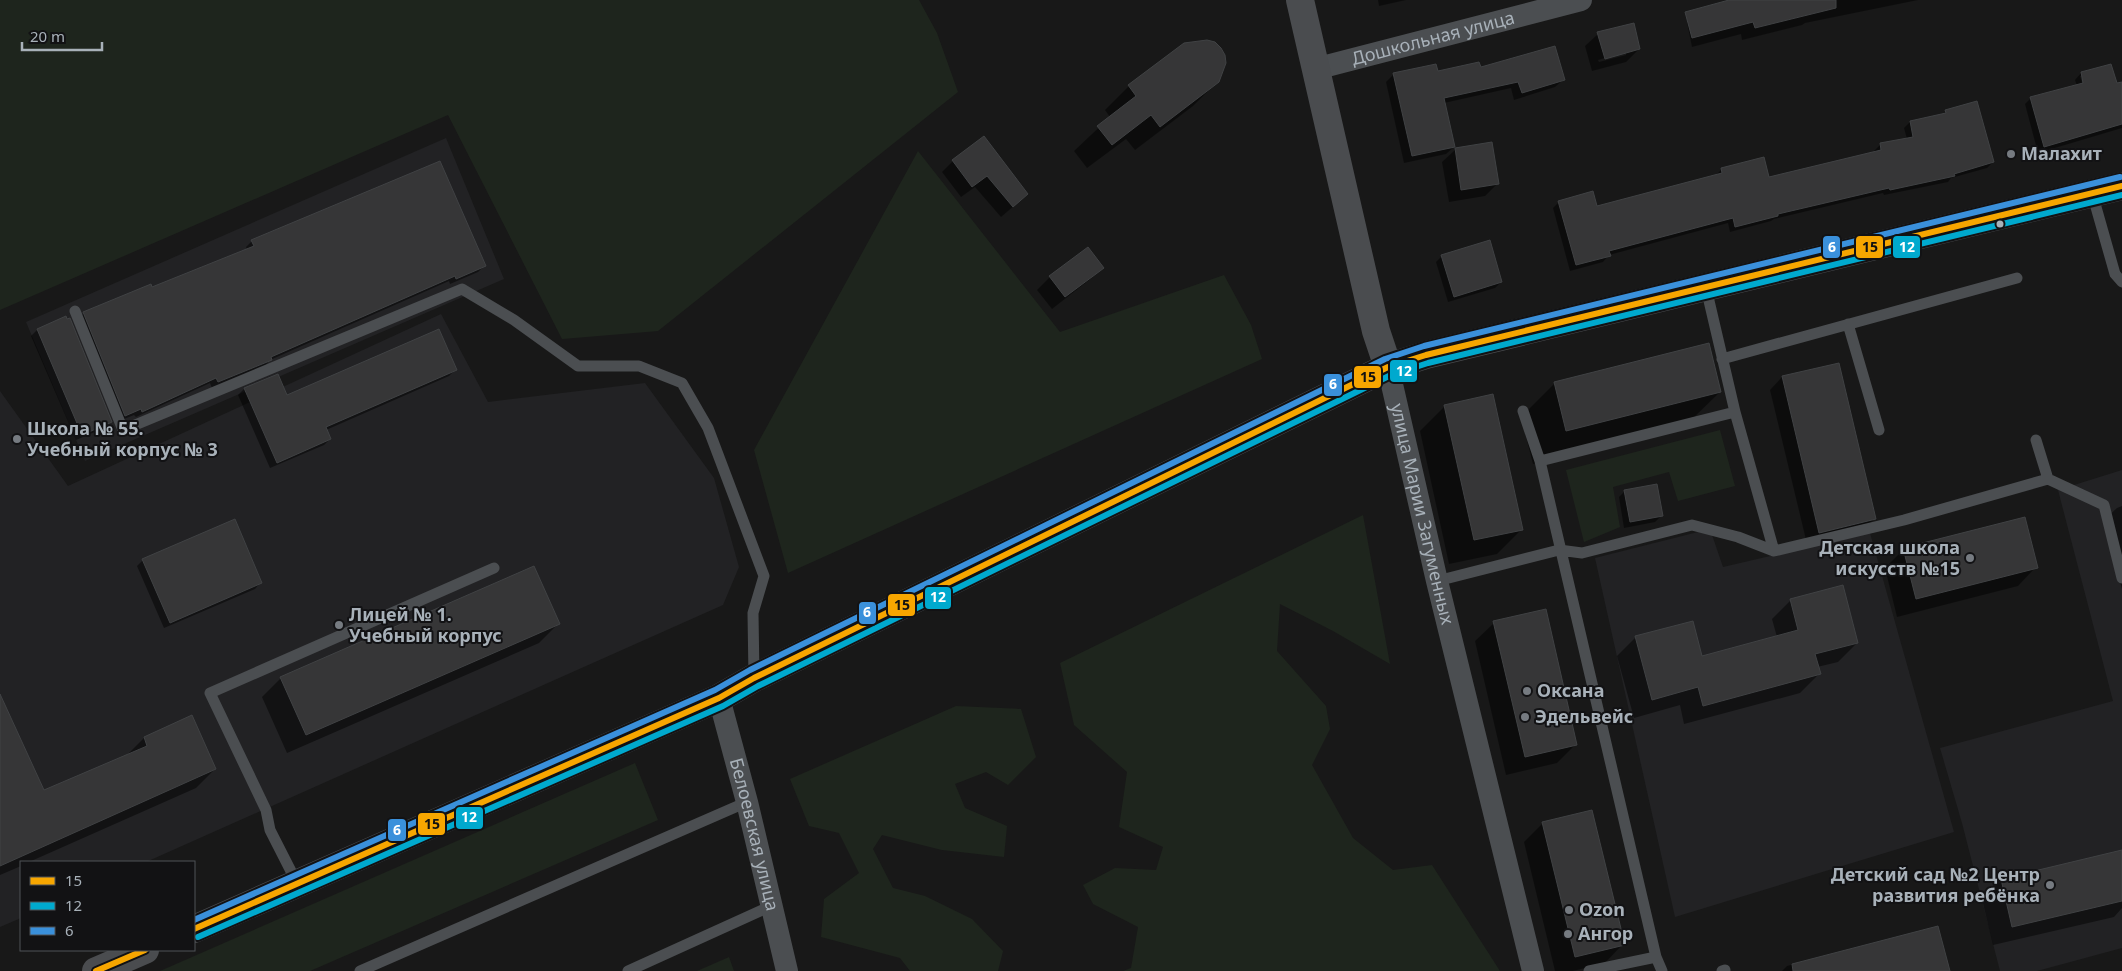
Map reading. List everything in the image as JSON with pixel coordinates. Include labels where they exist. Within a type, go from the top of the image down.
[{"type":"main road","name":"улица Марии Загуменных","points":[[1300,0],[1376,331],[1388,367]]},
{"type":"main road","points":[[195,929],[298,885],[719,698],[754,678],[1388,367],[1426,355],[2122,186]]},
{"type":"main road","points":[[96,971],[144,951]]},
{"type":"street","name":"Дошкольная улица","points":[[1316,69],[1581,0]]},
{"type":"street","name":"улица Марии Загуменных","points":[[1388,367],[1533,971]]},
{"type":"street","name":"Белоевская улица","points":[[719,698],[747,802],[787,971]]},
{"type":"lane","points":[[2092,193],[2115,274],[2122,282]]},
{"type":"lane","points":[[1722,359],[2017,278]]},
{"type":"lane","points":[[1706,288],[1735,412],[1774,552]]},
{"type":"lane","points":[[75,311],[123,430],[462,290],[514,320],[578,366],[639,366],[682,383],[708,428],[764,576],[753,613],[754,678]]},
{"type":"lane","points":[[1848,324],[1878,430]]},
{"type":"lane","points":[[1524,411],[1540,461],[1559,550],[1656,957],[1662,971]]},
{"type":"lane","points":[[1540,461],[1735,412]]},
{"type":"lane","points":[[2036,440],[2048,479]]},
{"type":"lane","points":[[1438,581],[1559,550],[1582,553],[1692,525],[1738,537],[1774,552],[1904,520],[2048,479],[2104,505],[2122,578]]},
{"type":"lane","points":[[298,885],[270,830],[266,810],[210,693],[494,568]]},
{"type":"lane","points":[[360,971],[747,802]]},
{"type":"lane","points":[[628,971],[771,906]]},
{"type":"lane","points":[[1589,971],[1656,957]]},
{"type":"shaded area","points":[[0,0],[919,0],[937,33],[958,92],[658,331],[562,339],[448,115],[0,310]]},
{"type":"shaded area","points":[[446,138],[504,279],[85,461],[26,322]]},
{"type":"shaded area","points":[[918,151],[1060,332],[1224,275],[1251,325],[1262,359],[788,573],[754,450]]},
{"type":"shaded area","name":"Лицей № 1. Учебный корпус","points":[[441,314],[488,402],[645,383],[714,478],[739,567],[723,605],[148,861],[20,861],[20,918],[0,927],[0,391],[68,486]]},
{"type":"shaded area","points":[[1720,430],[1735,486],[1678,501],[1669,472],[1613,487],[1620,527],[1584,542],[1566,470]]},
{"type":"shaded area","name":"Детский сад №2 Центр развития ребёнка","points":[[2122,470],[2122,948],[2037,971],[2000,971],[1962,823],[1940,748],[2113,701],[2058,490]]},
{"type":"shaded area","points":[[1363,515],[1390,664],[1333,631],[1280,604],[1277,651],[1326,706],[1330,729],[1312,765],[1353,838],[1393,870],[1432,865],[1500,971],[1123,971],[1131,968],[1138,927],[1093,904],[1083,885],[1115,868],[1156,870],[1163,847],[1119,827],[1127,772],[1074,725],[1060,663]]},
{"type":"shaded area","points":[[1710,529],[1723,567],[1870,533],[1954,832],[1675,917],[1595,558]]},
{"type":"shaded area","points":[[956,706],[1021,709],[1036,757],[1008,785],[986,772],[955,784],[965,808],[1007,826],[1004,857],[942,850],[882,835],[873,849],[893,888],[925,896],[972,919],[1003,951],[998,971],[910,971],[900,958],[821,937],[824,899],[859,873],[839,833],[809,826],[790,779]]},
{"type":"shaded area","points":[[635,763],[658,820],[310,971],[160,971]]},
{"type":"shaded area","points":[[729,957],[734,971],[697,971]]},
{"type":"building","points":[[1729,0],[1836,0],[1836,8],[1755,28],[1753,22],[1692,38],[1685,12]]},
{"type":"building","points":[[1634,23],[1640,49],[1605,59],[1597,32]]},
{"type":"building","points":[[1207,40],[1215,42],[1225,55],[1226,63],[1219,82],[1160,127],[1151,115],[1112,145],[1097,126],[1136,96],[1128,85],[1184,43]]},
{"type":"building","points":[[1555,46],[1565,80],[1522,93],[1518,82],[1444,98],[1455,147],[1412,156],[1393,73],[1436,64],[1438,71],[1479,62],[1481,67]]},
{"type":"building","points":[[2111,64],[2117,83],[2122,82],[2122,124],[2044,147],[2030,97],[2083,83],[2081,72]]},
{"type":"building","points":[[1977,101],[1994,162],[1954,174],[1955,176],[1890,190],[1889,188],[1778,214],[1778,216],[1735,227],[1733,218],[1609,251],[1611,256],[1576,265],[1558,201],[1593,191],[1597,206],[1722,173],[1721,168],[1764,157],[1769,177],[1881,150],[1880,143],[1913,137],[1910,121],[1946,113],[1945,110]]},
{"type":"building","points":[[984,136],[1028,194],[1013,207],[987,176],[972,187],[952,160]]},
{"type":"building","points":[[1492,142],[1499,184],[1461,190],[1455,148]]},
{"type":"building","points":[[440,161],[486,266],[456,279],[455,276],[271,357],[272,360],[218,382],[216,378],[142,412],[141,409],[125,416],[83,312],[151,284],[152,287],[254,246],[251,240]]},
{"type":"building","points":[[1490,240],[1502,282],[1454,297],[1441,255]]},
{"type":"building","points":[[1088,247],[1104,268],[1065,297],[1049,276]]},
{"type":"building","points":[[66,316],[67,319],[70,318],[112,422],[82,435],[37,329]]},
{"type":"building","points":[[439,329],[457,370],[326,427],[331,439],[277,463],[244,388],[278,374],[287,395]]},
{"type":"building","points":[[1709,343],[1721,392],[1566,431],[1554,382]]},
{"type":"building","points":[[1839,363],[1876,519],[1819,533],[1782,376]]},
{"type":"building","points":[[1493,394],[1523,530],[1474,540],[1444,405]]},
{"type":"building","points":[[1657,484],[1663,516],[1630,522],[1624,490]]},
{"type":"building","name":"Детская школа искусств №15","points":[[2025,517],[2038,568],[1916,599],[1903,548]]},
{"type":"building","points":[[235,519],[262,583],[170,623],[142,559]]},
{"type":"building","points":[[534,566],[560,624],[306,735],[280,677]]},
{"type":"building","points":[[1843,585],[1858,643],[1815,654],[1821,674],[1703,706],[1698,687],[1652,700],[1635,636],[1693,621],[1702,656],[1798,630],[1790,599]]},
{"type":"building","points":[[1546,609],[1577,745],[1525,757],[1493,621]]},
{"type":"building","points":[[0,694],[44,790],[147,746],[144,737],[192,715],[216,769],[0,866]]},
{"type":"building","points":[[1592,810],[1625,945],[1575,957],[1542,822]]},
{"type":"building","points":[[2122,850],[2122,901],[2012,927],[2001,879]]},
{"type":"building","points":[[1938,926],[1950,971],[1793,971],[1792,964]]},
{"type":"transit line","name":"6","points":[[195,920],[715,690],[750,670],[1385,359],[1424,346],[2120,177]]},
{"type":"transit line","name":"15","points":[[195,929],[719,698],[754,678],[1388,367],[1426,355],[2122,186]]},
{"type":"transit line","name":"12","points":[[198,937],[723,706],[758,686],[1391,375],[1428,363],[2122,195]]},
{"type":"transit line","name":"15","points":[[96,971],[143,951]]},
{"type":"place","name":"Малахит","points":[[2011,154]]},
{"type":"place","name":"Школа № 55. Учебный корпус № 3","points":[[17,439]]},
{"type":"place","name":"Детская школа искусств №15","points":[[1970,558]]},
{"type":"place","name":"Лицей № 1. Учебный корпус","points":[[339,625]]},
{"type":"place","name":"Оксана","points":[[1527,691]]},
{"type":"place","name":"Эдельвейс","points":[[1525,717]]},
{"type":"place","name":"Детский сад №2 Центр развития ребёнка","points":[[2050,885]]},
{"type":"place","name":"Ozon","points":[[1569,910]]},
{"type":"place","name":"Ангор","points":[[1568,934]]}]
